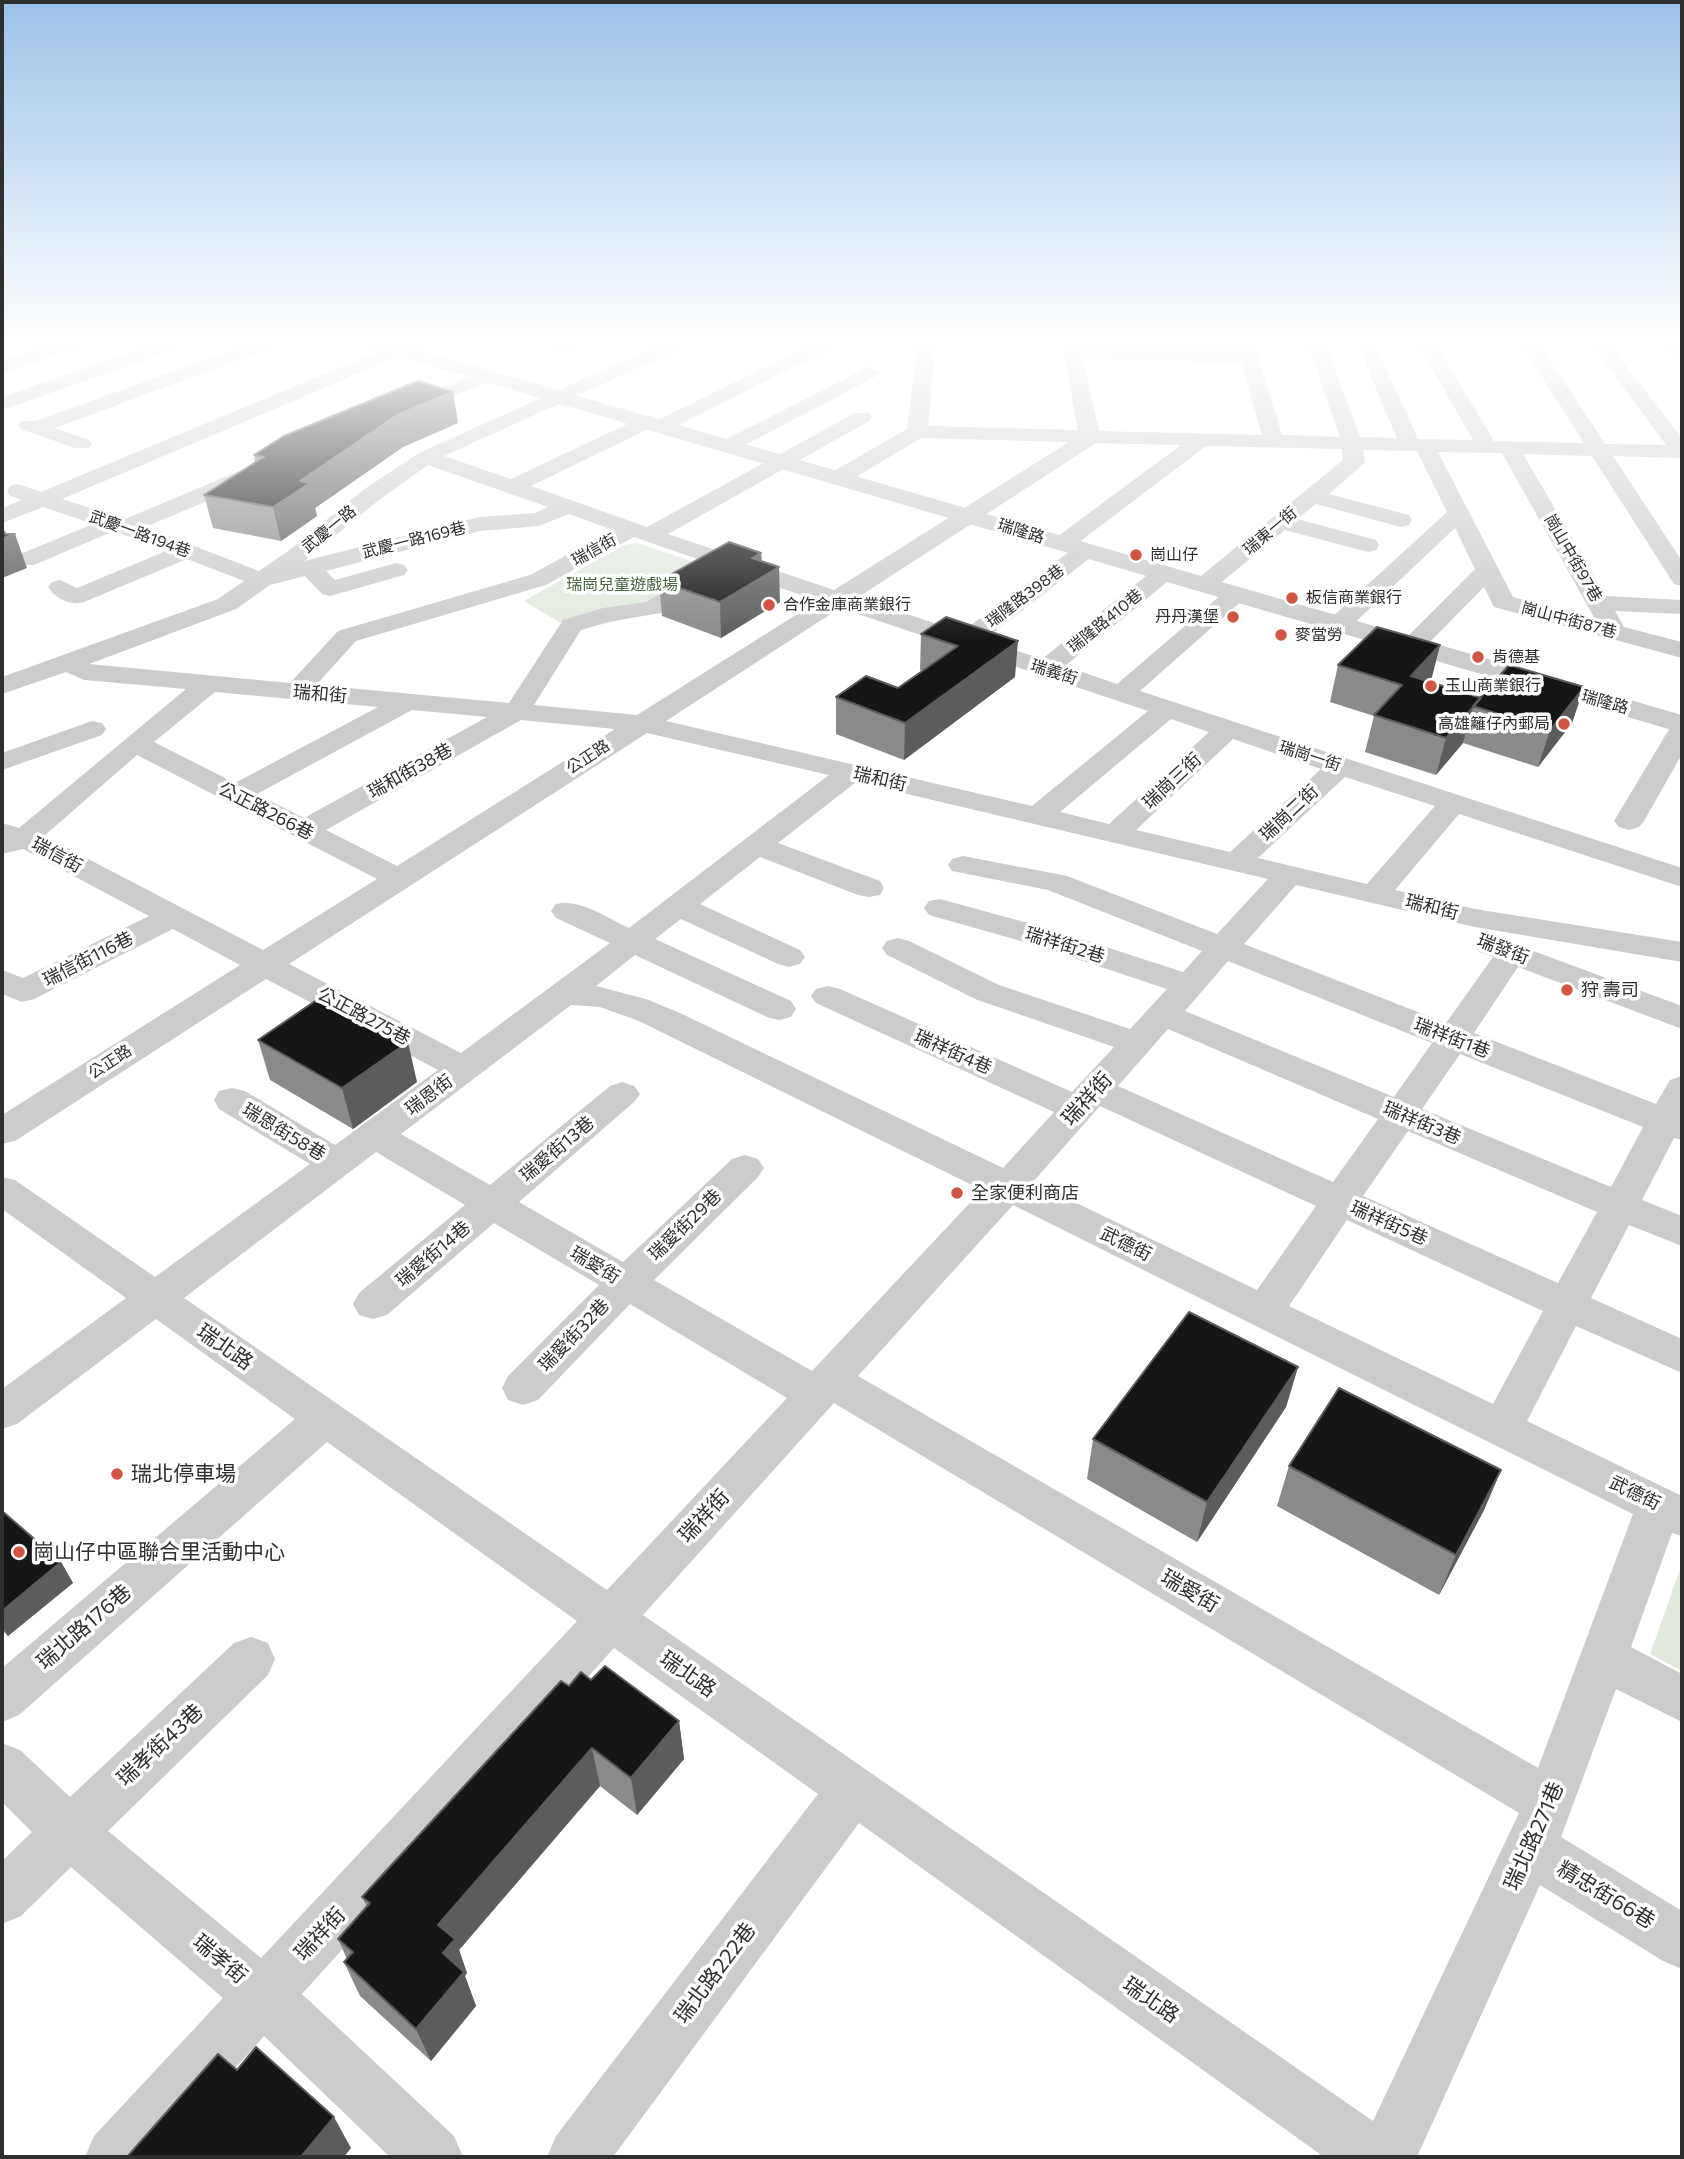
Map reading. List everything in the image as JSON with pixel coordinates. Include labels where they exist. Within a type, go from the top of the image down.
[{"type":"street","points":[[70,440],[82,444]]},
{"type":"street","points":[[10,495],[145,440]]},
{"type":"street","points":[[2,516],[171,440]]},
{"type":"street","name":"武慶一路","points":[[2,686],[227,604],[299,554],[371,495],[426,457],[463,440]]},
{"type":"street","points":[[512,487],[618,440]]},
{"type":"street","name":"瑞隆路","points":[[712,440],[1682,723]]},
{"type":"street","points":[[730,445],[740,440]]},
{"type":"street","points":[[678,495],[810,440]]},
{"type":"street","points":[[840,477],[904,440]]},
{"type":"street","name":"公正路","points":[[2,1132],[1087,440]]},
{"type":"street","points":[[1187,440],[1682,452]]},
{"type":"street","name":"瑞隆路398巷","points":[[964,643],[1201,440]]},
{"type":"street","name":"崗山中街87巷","points":[[1414,440],[1458,513],[1503,602],[1682,650]]},
{"type":"street","name":"崗山中街97巷","points":[[1492,440],[1600,603],[1615,632]]},
{"type":"street","points":[[1593,440],[1682,579]]},
{"type":"street","name":"瑞東一街","points":[[1204,585],[1353,462],[1352,443]]},
{"type":"street","name":"瑞義街","points":[[426,457],[568,507],[636,526],[729,563],[964,643],[1167,709]]},
{"type":"street","name":"瑞信街","points":[[296,692],[347,636],[538,580],[771,457]]},
{"type":"street","points":[[26,560],[266,468]]},
{"type":"street","name":"武慶一路194巷","points":[[10,495],[41,500],[120,525],[261,580]]},
{"type":"street","points":[[1312,496],[1401,520]]},
{"type":"street","name":"武慶一路169巷","points":[[261,580],[480,524],[539,519],[568,507]]},
{"type":"street","points":[[1339,624],[1458,513]]},
{"type":"street","points":[[1281,522],[1368,545]]},
{"type":"street","points":[[60,587],[75,597],[187,551]]},
{"type":"street","points":[[516,712],[572,625],[603,615],[652,608],[729,563]]},
{"type":"street","points":[[309,567],[330,589],[396,570]]},
{"type":"street","points":[[1412,646],[1487,570]]},
{"type":"street","name":"瑞隆路410巷","points":[[1046,670],[1164,573]]},
{"type":"street","points":[[1121,694],[1236,594]]},
{"type":"street","points":[[1600,603],[1682,607]]},
{"type":"street","name":"瑞和街","points":[[69,663],[84,672],[640,723],[1475,918],[1682,952]]},
{"type":"street","name":"瑞信街","points":[[209,684],[10,839],[174,916],[264,963]]},
{"type":"street","points":[[235,795],[407,702]]},
{"type":"street","points":[[1038,816],[1167,709]]},
{"type":"street","name":"瑞崗一街","points":[[1167,709],[1682,878]]},
{"type":"street","name":"瑞和街38巷","points":[[304,830],[516,712]]},
{"type":"street","points":[[2,762],[92,729]]},
{"type":"street","name":"瑞崗三街","points":[[1116,833],[1228,729]]},
{"type":"street","points":[[1629,821],[1682,731]]},
{"type":"street","name":"公正路266巷","points":[[135,743],[398,878]]},
{"type":"street","name":"瑞崗二街","points":[[1238,861],[1340,766]]},
{"type":"street","name":"瑞恩街","points":[[2,1412],[563,995],[851,772]]},
{"type":"street","points":[[1375,894],[1453,803]]},
{"type":"street","points":[[757,845],[869,888]]},
{"type":"street","name":"瑞祥街1巷","points":[[963,865],[1056,882],[1453,1038],[1676,1112]]},
{"type":"street","name":"瑞祥街","points":[[115,2157],[1087,1100],[1222,948],[1306,877]]},
{"type":"street","name":"瑞發街","points":[[1306,877],[1682,1018]]},
{"type":"street","points":[[678,906],[789,957]]},
{"type":"street","name":"瑞祥街2巷","points":[[940,908],[1046,938],[1163,1014]]},
{"type":"street","points":[[567,911],[779,1009]]},
{"type":"street","name":"瑞信街116巷","points":[[2,980],[22,992],[174,916]]},
{"type":"street","points":[[898,948],[987,992],[1163,1014]]},
{"type":"street","points":[[1264,1311],[1512,953]]},
{"type":"street","name":"公正路275巷","points":[[264,963],[463,1069]]},
{"type":"street","name":"武德街","points":[[563,995],[588,992],[624,1001],[701,1036],[1671,1511]]},
{"type":"street","name":"瑞祥街4巷","points":[[828,996],[1087,1100]]},
{"type":"street","name":"瑞祥街3巷","points":[[1163,1014],[1682,1232]]},
{"type":"street","name":"瑞愛街13巷","points":[[492,1204],[622,1094]]},
{"type":"street","name":"瑞恩街58巷","points":[[232,1100],[336,1163]]},
{"type":"street","name":"瑞祥街5巷","points":[[1087,1100],[1341,1202],[1682,1357]]},
{"type":"street","points":[[1502,1428],[1619,1206],[1676,1112]]},
{"type":"street","name":"瑞愛街","points":[[374,1135],[626,1283],[823,1387],[1540,1826]]},
{"type":"street","name":"瑞愛街29巷","points":[[626,1283],[745,1168]]},
{"type":"street","name":"瑞北路","points":[[2,1190],[1374,2157]]},
{"type":"street","name":"瑞愛街14巷","points":[[373,1304],[492,1204]]},
{"type":"street","name":"瑞愛街32巷","points":[[523,1388],[626,1283]]},
{"type":"street","name":"瑞北路176巷","points":[[2,1699],[325,1418]]},
{"type":"street","name":"瑞北路271巷","points":[[1387,2157],[1540,1826],[1604,1657],[1671,1511]]},
{"type":"street","points":[[1604,1657],[1682,1699]]},
{"type":"street","name":"瑞孝街43巷","points":[[2,1897],[251,1659]]},
{"type":"street","name":"瑞孝街","points":[[2,1768],[68,1832],[263,1996],[433,2157]]},
{"type":"street","name":"瑞北路222巷","points":[[577,2157],[852,1789]]},
{"type":"street","name":"精忠街66巷","points":[[1540,1826],[1682,1942]]},
{"type":"green space","name":"瑞崗兒童遊戲場","points":[[637,543],[703,565],[634,617],[574,631],[524,601],[624,545]]},
{"type":"green space","points":[[1682,1564],[1682,1671],[1650,1654]]},
{"type":"building","points":[[278,440],[361,440],[300,481],[310,483],[273,507],[204,495],[264,457],[254,455]]},
{"type":"building","points":[[2,529],[6,534],[15,534],[2,539]]},
{"type":"building","points":[[729,542],[761,553],[752,558],[779,567],[720,602],[659,581]]},
{"type":"building","points":[[946,617],[1018,641],[905,723],[836,697],[866,676],[898,688],[958,646],[921,634]]},
{"type":"building","points":[[1377,627],[1440,645],[1411,676],[1481,698],[1446,738],[1374,715],[1402,685],[1338,665]]},
{"type":"building","points":[[1509,665],[1584,687],[1550,730],[1473,706]]},
{"type":"building","points":[[324,995],[408,1042],[342,1088],[258,1040]]},
{"type":"building","points":[[1189,1312],[1298,1367],[1207,1502],[1093,1439]]},
{"type":"building","points":[[1339,1388],[1501,1470],[1456,1555],[1289,1466]]},
{"type":"building","points":[[2,1511],[61,1562],[2,1611]]},
{"type":"building","points":[[605,1666],[679,1721],[631,1778],[592,1748],[438,1925],[455,1939],[443,1953],[464,1972],[416,2029],[344,1962],[353,1952],[338,1939],[370,1903],[362,1897],[561,1681],[569,1686],[581,1672],[591,1680]]},
{"type":"building","points":[[256,2047],[334,2117],[301,2157],[127,2157],[218,2054],[237,2070]]},
{"type":"place","name":"崗山仔","points":[[1136,555]]},
{"type":"place","name":"板信商業銀行","points":[[1292,598]]},
{"type":"place","name":"合作金庫商業銀行","points":[[769,605]]},
{"type":"place","name":"丹丹漢堡","points":[[1233,617]]},
{"type":"place","name":"麥當勞","points":[[1281,635]]},
{"type":"place","name":"肯德基","points":[[1478,657]]},
{"type":"place","name":"玉山商業銀行","points":[[1431,686]]},
{"type":"place","name":"高雄籬仔內郵局","points":[[1564,724]]},
{"type":"place","name":"狩 壽司","points":[[1567,990]]},
{"type":"place","name":"全家便利商店","points":[[957,1193]]},
{"type":"place","name":"瑞北停車場","points":[[117,1474]]},
{"type":"place","name":"崗山仔中區聯合里活動中心","points":[[19,1552]]}]
